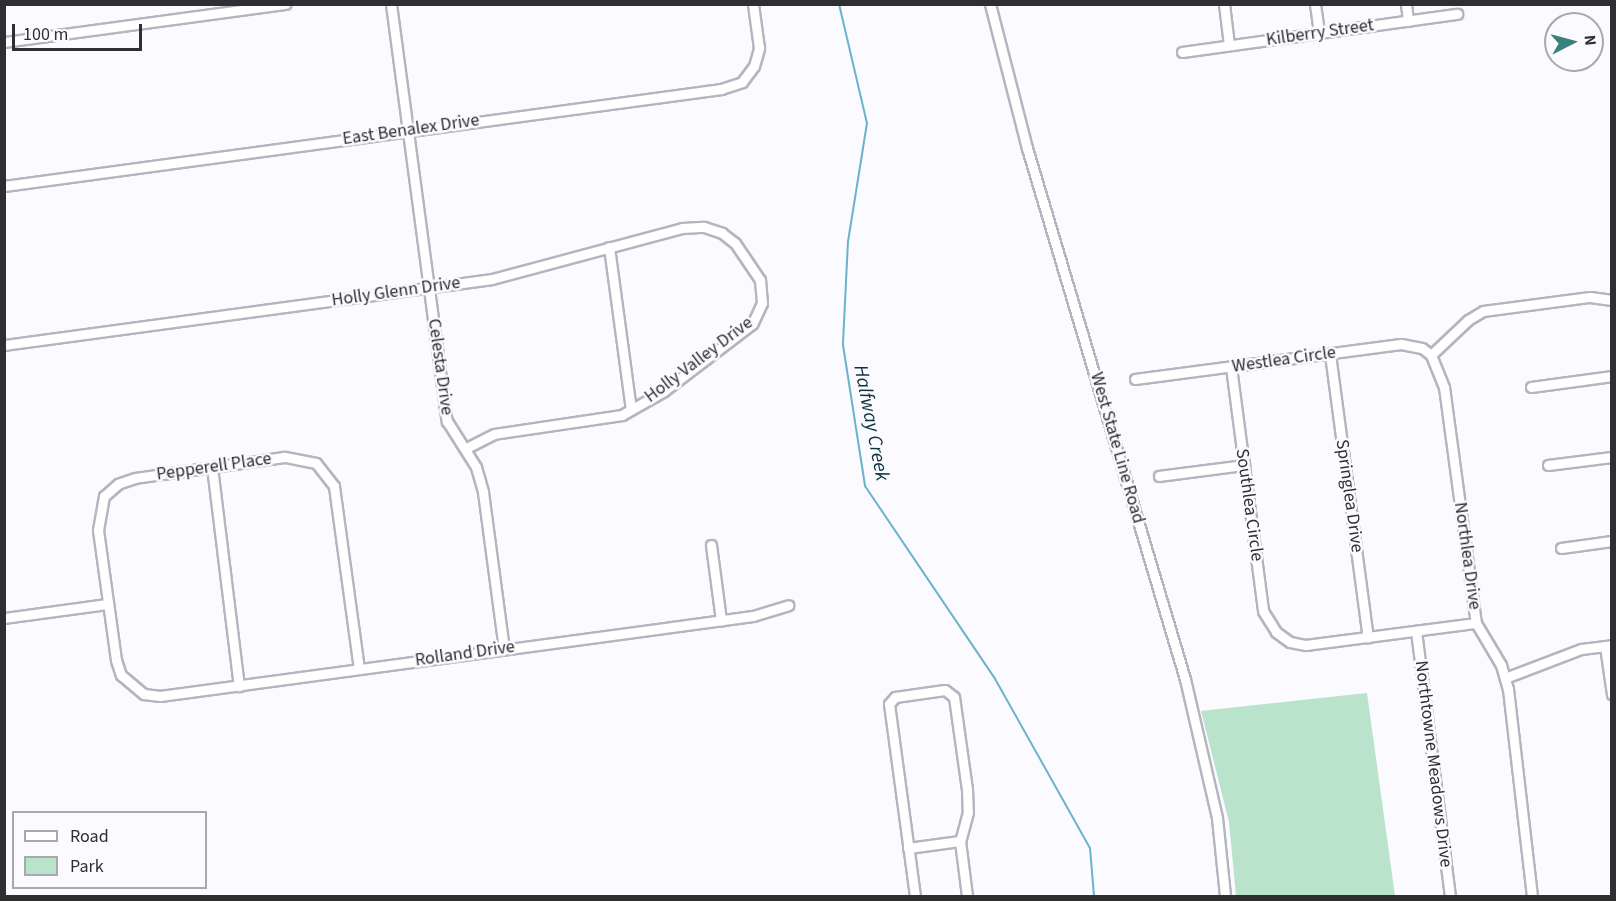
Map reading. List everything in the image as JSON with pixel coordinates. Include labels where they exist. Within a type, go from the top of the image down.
[{"type":"street","points":[[4,42],[285,4]]},
{"type":"street","name":"Celesta Drive","points":[[391,4],[447,421],[466,448],[483,492],[504,649]]},
{"type":"street","name":"West State Line Road","points":[[990,4],[1028,148],[1185,679],[1217,818],[1225,897]]},
{"type":"street","points":[[1224,4],[1229,45]]},
{"type":"street","points":[[1315,4],[1319,33]]},
{"type":"street","points":[[1406,4],[1408,21]]},
{"type":"street","name":"East Benalex Drive","points":[[4,186],[732,86],[749,75],[758,56],[754,8]]},
{"type":"street","name":"Kilberry Street","points":[[1182,52],[1457,14]]},
{"type":"street","name":"Holly Glenn Drive","points":[[4,345],[514,275],[682,228],[704,227],[722,233],[735,243],[760,280]]},
{"type":"street","points":[[609,247],[631,410]]},
{"type":"street","name":"Holly Valley Drive","points":[[466,448],[494,434],[608,418],[631,410],[664,391],[752,324],[762,303],[760,280]]},
{"type":"street","points":[[1431,355],[1468,320],[1484,311],[1590,297],[1611,300]]},
{"type":"street","name":"Westlea Circle","points":[[1135,379],[1401,344],[1422,348],[1431,355]]},
{"type":"street","name":"Springlea Drive","points":[[1330,354],[1368,637]]},
{"type":"street","name":"Northlea Drive","points":[[1431,355],[1444,387],[1476,623],[1505,678],[1532,897]]},
{"type":"street","name":"Southlea Circle","points":[[1231,367],[1263,611],[1281,637],[1306,645],[1368,637]]},
{"type":"street","points":[[1532,387],[1611,376]]},
{"type":"street","name":"Pepperell Place","points":[[108,604],[98,530],[104,496],[125,480],[298,457],[316,463],[334,486],[359,669]]},
{"type":"street","points":[[1548,465],[1611,457]]},
{"type":"street","points":[[1159,476],[1244,465]]},
{"type":"street","points":[[212,467],[239,686]]},
{"type":"street","points":[[1561,548],[1611,541]]},
{"type":"street","points":[[711,545],[721,620]]},
{"type":"street","points":[[4,618],[108,604]]},
{"type":"street","name":"Rolland Drive","points":[[108,604],[121,675],[142,693],[160,696],[753,616],[788,605]]},
{"type":"street","points":[[1368,637],[1476,623]]},
{"type":"street","name":"Northtowne Meadows Drive","points":[[1416,631],[1450,897]]},
{"type":"street","points":[[1505,678],[1581,649],[1608,645],[1611,694]]},
{"type":"street","points":[[915,897],[890,704],[896,697],[945,690],[954,697],[967,789],[968,812],[960,840],[967,897]]},
{"type":"street","points":[[908,848],[960,840]]},
{"type":"green space","points":[[1367,693],[1395,896],[1236,896],[1229,822],[1201,711]]},
{"type":"waterway","name":"Halfway Creek","points":[[839,4],[867,123],[848,241],[843,345],[865,486],[994,677],[1090,848],[1094,896]]}]
